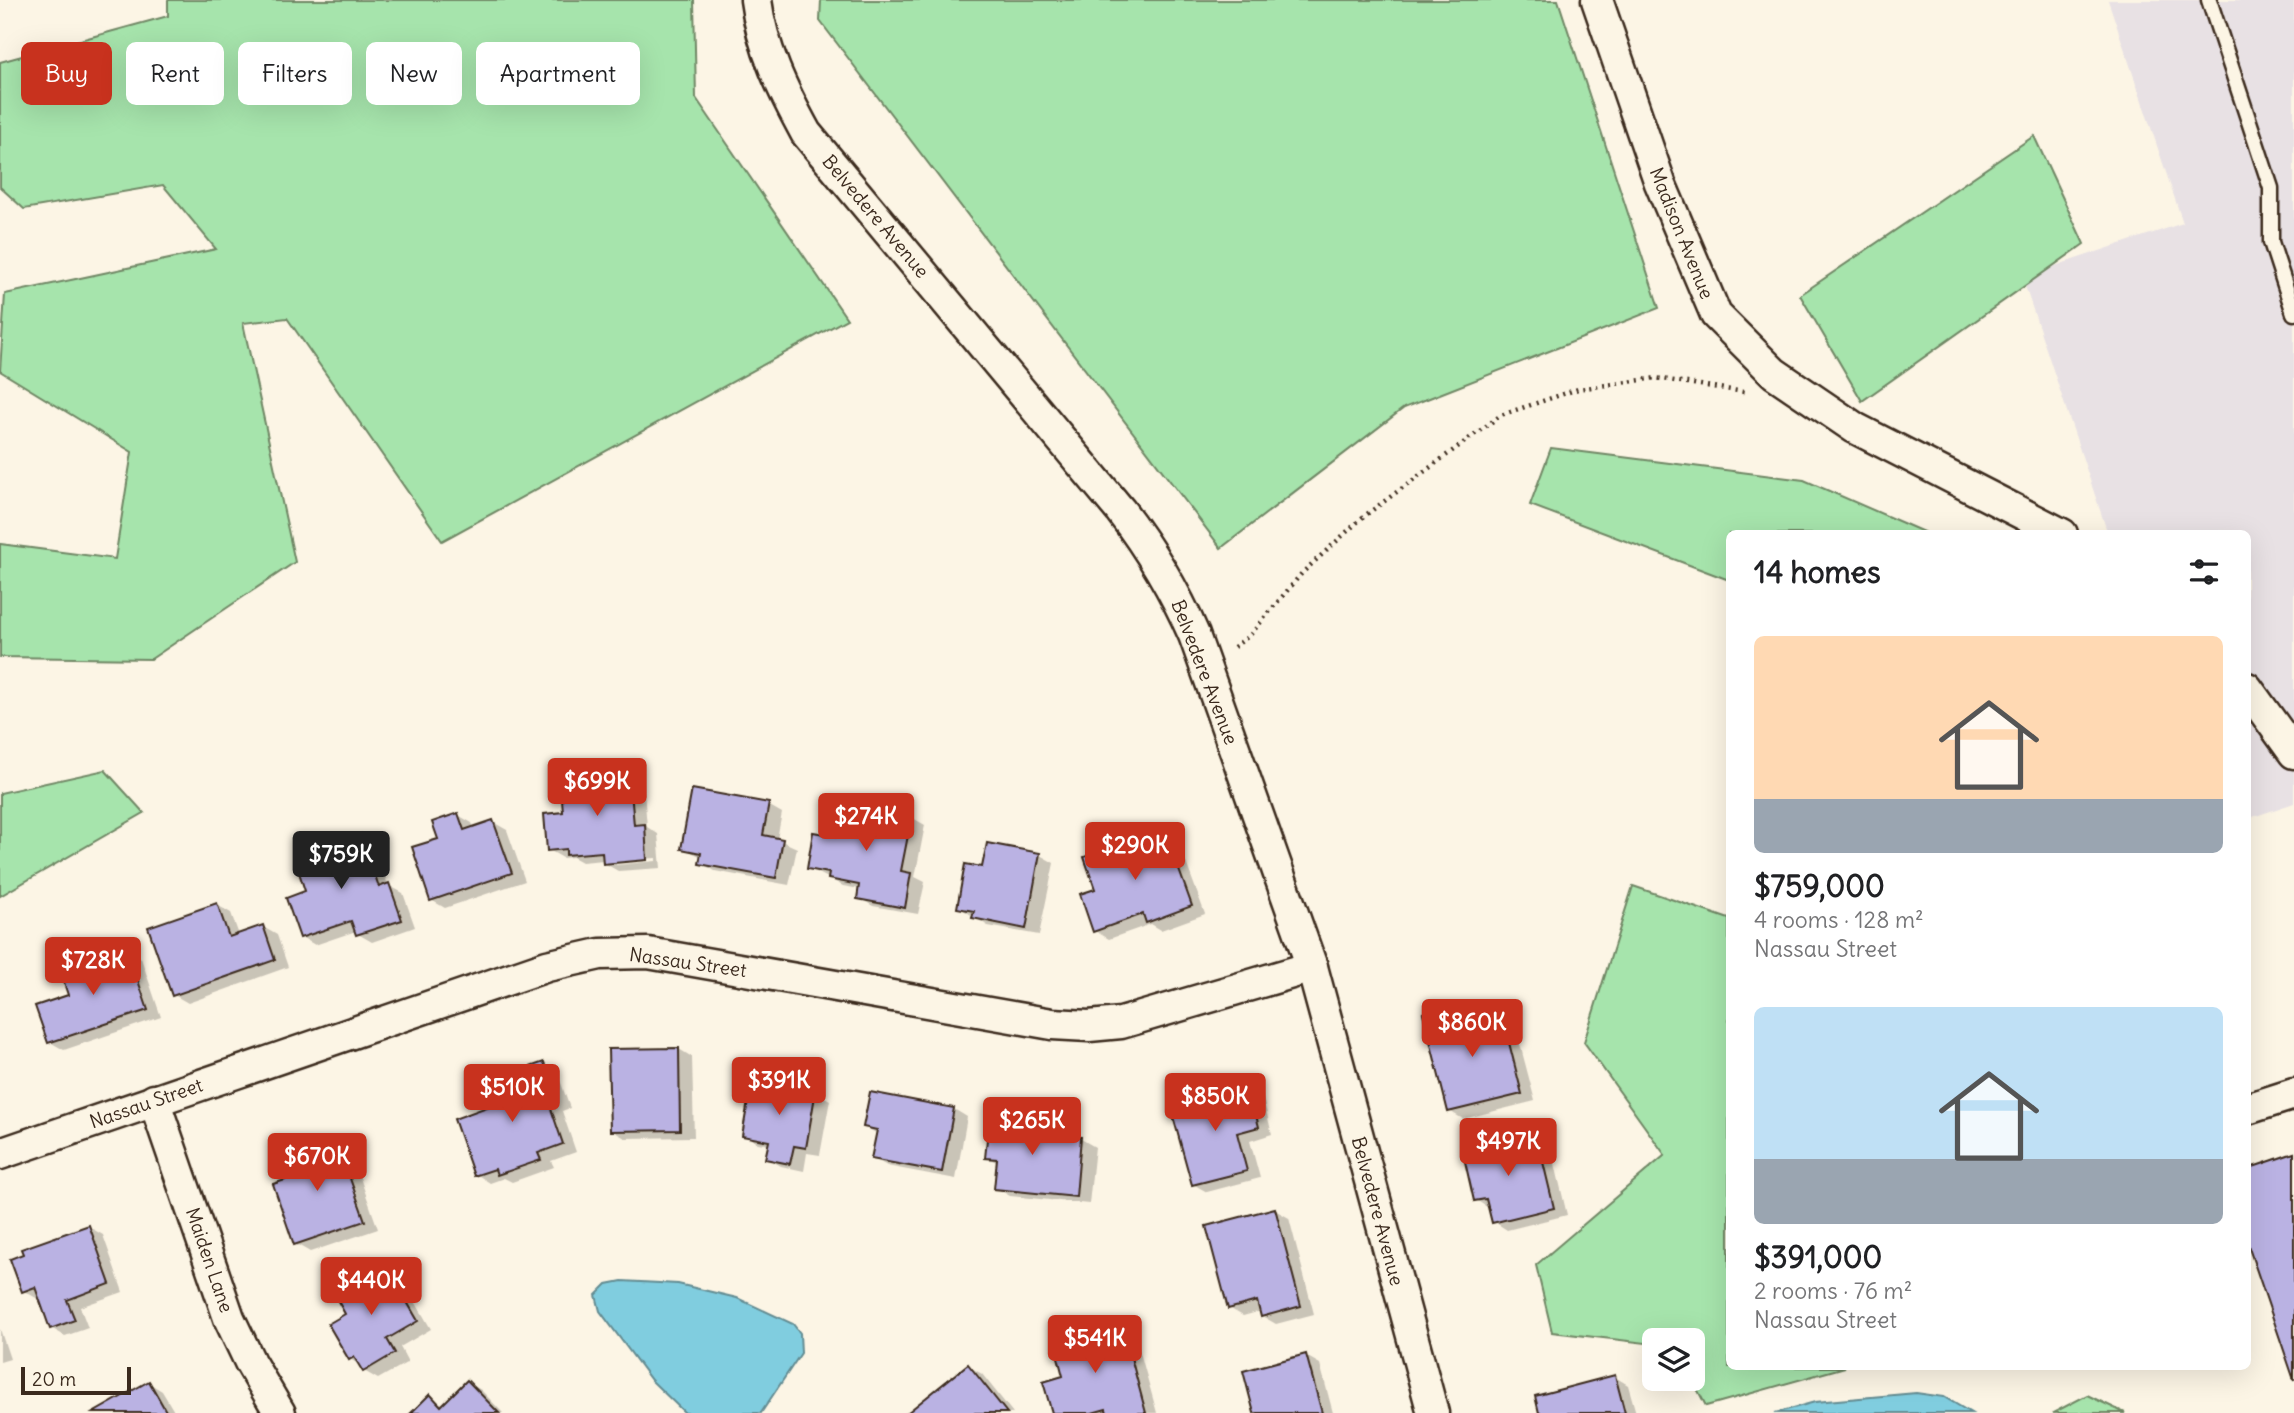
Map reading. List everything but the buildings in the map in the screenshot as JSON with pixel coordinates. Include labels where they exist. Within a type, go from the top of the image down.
[{"type":"street","name":"Belvedere Avenue","points":[[756,0],[774,68],[806,133],[1143,540],[1180,603],[1312,967],[1433,1413]]},
{"type":"street","name":"Madison Avenue","points":[[1597,0],[1660,183],[1716,315],[1774,373],[1855,428],[2054,530]]},
{"type":"street","points":[[2251,694],[2294,753]]},
{"type":"street","name":"Nassau Street","points":[[0,1154],[547,966],[600,954],[648,953],[1052,1024],[1089,1026],[1121,1023],[1312,967]]},
{"type":"street","points":[[2251,1108],[2294,1094]]},
{"type":"street","name":"Maiden Lane","points":[[154,1100],[229,1318],[250,1362],[280,1413]]},
{"type":"lane","points":[[2209,0],[2271,188],[2271,242],[2294,313]]},
{"type":"path","points":[[1205,668],[1250,635],[1302,573],[1363,517],[1501,415],[1578,389],[1656,378],[1752,393]]},
{"type":"shaded area","points":[[2108,0],[2294,0],[2294,803],[2251,818],[2251,530],[2107,530],[2022,277],[2183,223]]},
{"type":"green space","points":[[168,0],[694,0],[696,98],[847,319],[442,541],[287,318],[243,323],[295,562],[151,659],[0,657],[0,544],[115,559],[132,452],[0,371],[5,294],[216,249],[163,185],[24,209],[0,187],[0,62],[21,56],[21,105],[112,105],[112,42],[73,42],[168,16]]},
{"type":"green space","points":[[821,0],[1558,0],[1659,308],[1404,408],[1221,548],[820,21]]},
{"type":"green space","points":[[2034,136],[2084,244],[1862,401],[1800,295]]},
{"type":"green space","points":[[1551,448],[1804,480],[1919,530],[1726,530],[1726,579],[1530,505]]},
{"type":"green space","points":[[105,770],[144,813],[0,896],[0,793]]},
{"type":"green space","points":[[1633,886],[1726,918],[1726,1370],[1834,1370],[1706,1406],[1698,1391],[1705,1391],[1705,1328],[1642,1328],[1642,1343],[1552,1332],[1536,1265],[1665,1155],[1584,1042]]},
{"type":"green space","points":[[2087,1395],[2125,1413],[2053,1413]]},
{"type":"water","points":[[622,1281],[678,1284],[737,1298],[793,1324],[800,1333],[801,1353],[761,1413],[685,1413],[651,1380],[600,1311],[596,1295],[607,1284]]},
{"type":"water","points":[[1916,1393],[1944,1397],[1971,1413],[1775,1413],[1815,1402]]}]
